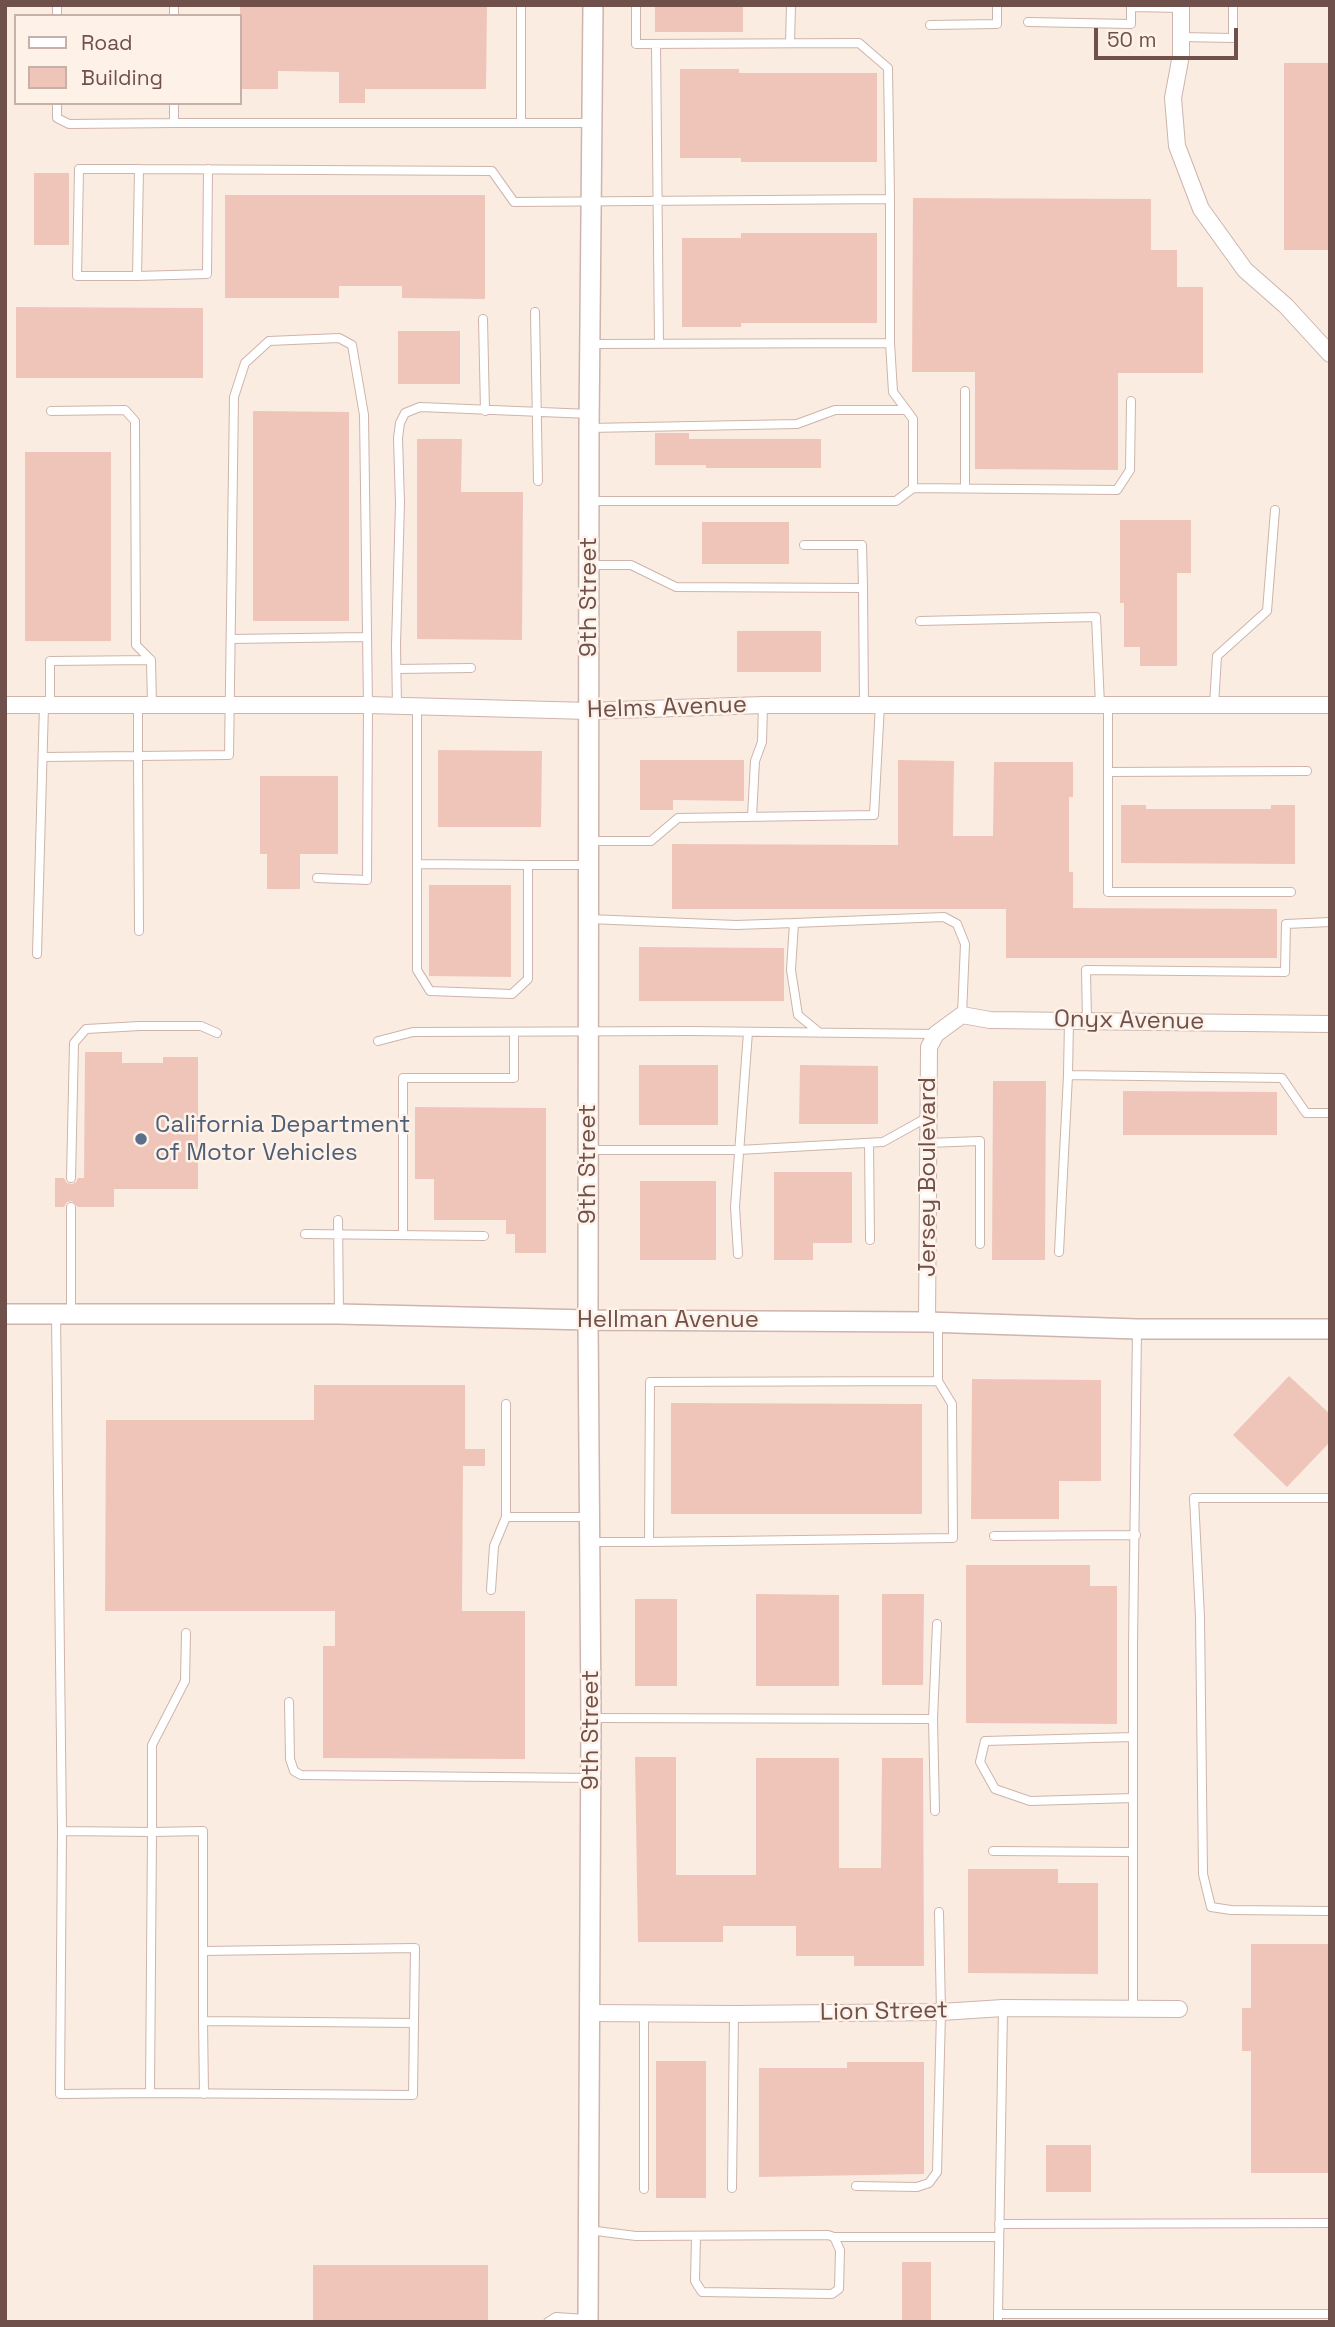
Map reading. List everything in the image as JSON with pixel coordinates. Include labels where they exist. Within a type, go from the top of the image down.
[{"type":"street","name":"9th Street","points":[[588,2320],[591,1718],[588,1320],[589,565],[593,5]]},
{"type":"street","points":[[1181,7],[1181,55],[1173,98],[1177,146],[1200,209],[1245,270],[1286,306],[1330,354]]},
{"type":"street","name":"Helms Avenue","points":[[5,705],[368,705],[589,711],[763,705],[1330,705]]},
{"type":"street","points":[[936,1034],[962,1015]]},
{"type":"street","name":"Onyx Avenue","points":[[962,1015],[990,1020],[1330,1024]]},
{"type":"street","name":"Jersey Boulevard","points":[[933,1322],[928,1117],[929,1046],[936,1034]]},
{"type":"street","name":"Hellman Avenue","points":[[5,1314],[339,1314],[588,1320],[933,1322],[1137,1329],[1330,1329]]},
{"type":"street","name":"Lion Street","points":[[589,2013],[941,2012],[1003,2008],[1179,2009]]},
{"type":"lane","points":[[521,5],[521,123]]},
{"type":"lane","points":[[636,5],[636,44],[859,43],[888,68],[890,343],[893,393],[913,419],[913,488]]},
{"type":"lane","points":[[790,43],[791,5]]},
{"type":"lane","points":[[930,25],[997,24],[997,5]]},
{"type":"lane","points":[[1181,37],[1233,38],[1233,5]]},
{"type":"lane","points":[[1028,22],[1131,24],[1131,6],[1181,7]]},
{"type":"lane","points":[[656,44],[659,344]]},
{"type":"lane","points":[[57,105],[57,118],[69,124],[593,123]]},
{"type":"lane","points":[[174,105],[174,123]]},
{"type":"lane","points":[[208,169],[207,274],[77,276],[79,169],[208,169],[492,171],[514,202],[890,200]]},
{"type":"lane","points":[[137,276],[139,169]]},
{"type":"lane","points":[[535,312],[538,481]]},
{"type":"lane","points":[[483,319],[485,411]]},
{"type":"lane","points":[[43,757],[229,755],[234,397],[245,363],[269,341],[339,338],[352,345],[363,415],[368,705],[367,880],[317,878]]},
{"type":"lane","points":[[591,344],[890,343]]},
{"type":"lane","points":[[965,391],[965,487]]},
{"type":"lane","points":[[590,501],[896,501],[913,488],[1116,490],[1130,470],[1131,401]]},
{"type":"lane","points":[[397,706],[400,503],[398,438],[400,423],[405,413],[420,407],[535,413],[590,421],[797,424],[835,410],[905,410]]},
{"type":"lane","points":[[51,411],[125,410],[135,421],[136,645],[151,660]]},
{"type":"lane","points":[[1214,705],[1217,656],[1267,611],[1275,510]]},
{"type":"lane","points":[[589,841],[651,841],[678,818],[874,815],[872,705],[862,545],[804,545]]},
{"type":"lane","points":[[589,565],[631,565],[676,587],[863,588]]},
{"type":"lane","points":[[920,621],[1096,617],[1108,772],[1108,892],[1291,892]]},
{"type":"lane","points":[[231,639],[367,637]]},
{"type":"lane","points":[[37,954],[43,757],[50,661],[151,660]]},
{"type":"lane","points":[[139,931],[138,756],[151,660]]},
{"type":"lane","points":[[397,669],[471,668]]},
{"type":"lane","points":[[752,817],[755,761],[762,742],[763,705]]},
{"type":"lane","points":[[417,707],[417,970],[430,992],[512,994],[528,979],[528,865]]},
{"type":"lane","points":[[1108,772],[1307,771]]},
{"type":"lane","points":[[417,864],[589,865]]},
{"type":"lane","points":[[589,919],[736,925],[944,917],[957,925],[965,944],[962,1015]]},
{"type":"lane","points":[[1087,1020],[1086,970],[1285,972],[1286,924],[1330,922]]},
{"type":"lane","points":[[794,923],[791,970],[798,1015],[820,1033]]},
{"type":"lane","points":[[1059,1252],[1069,1020]]},
{"type":"lane","points":[[71,1178],[74,1043],[86,1029],[201,1026],[217,1033]]},
{"type":"lane","points":[[378,1041],[413,1032],[936,1034]]},
{"type":"lane","points":[[402,1235],[404,1078],[514,1078],[514,1032]]},
{"type":"lane","points":[[738,1254],[735,1207],[748,1032]]},
{"type":"lane","points":[[1068,1075],[1282,1078],[1306,1113],[1330,1113]]},
{"type":"lane","points":[[588,1150],[739,1150],[883,1142],[928,1117]]},
{"type":"lane","points":[[928,1143],[980,1141],[980,1244]]},
{"type":"lane","points":[[869,1143],[870,1240]]},
{"type":"lane","points":[[71,1207],[64,1314],[60,2094],[413,2095],[415,1948],[203,1951]]},
{"type":"lane","points":[[338,1220],[339,1314]]},
{"type":"lane","points":[[304,1234],[484,1236]]},
{"type":"lane","points":[[591,1542],[953,1538],[952,1404],[938,1381],[933,1322]]},
{"type":"lane","points":[[1133,2008],[1137,1329]]},
{"type":"lane","points":[[649,1542],[650,1382],[938,1381]]},
{"type":"lane","points":[[491,1591],[494,1546],[506,1517],[506,1404]]},
{"type":"lane","points":[[1330,1498],[1194,1498],[1200,1630],[1203,1874],[1211,1907],[1231,1910],[1330,1911]]},
{"type":"lane","points":[[506,1517],[591,1517]]},
{"type":"lane","points":[[994,1536],[1136,1535]]},
{"type":"lane","points":[[935,1811],[933,1719],[937,1624]]},
{"type":"lane","points":[[150,2093],[152,1745],[186,1681],[186,1633]]},
{"type":"lane","points":[[289,1702],[290,1759],[294,1771],[301,1775],[590,1778]]},
{"type":"lane","points":[[591,1718],[933,1719]]},
{"type":"lane","points":[[1133,1737],[985,1741],[980,1762],[995,1789],[1030,1801],[1133,1798]]},
{"type":"lane","points":[[61,1832],[204,1831],[204,2094]]},
{"type":"lane","points":[[993,1851],[1133,1852]]},
{"type":"lane","points":[[856,2186],[916,2187],[929,2183],[937,2172],[941,2012],[939,1912]]},
{"type":"lane","points":[[1003,2008],[998,2318],[1330,2314]]},
{"type":"lane","points":[[644,2012],[644,2189]]},
{"type":"lane","points":[[732,2188],[734,2014]]},
{"type":"lane","points":[[204,2021],[414,2023]]},
{"type":"lane","points":[[999,2224],[1330,2223]]},
{"type":"lane","points":[[588,2230],[636,2236],[999,2237]]},
{"type":"lane","points":[[696,2236],[695,2281],[702,2292],[824,2294],[832,2294],[839,2289],[839,2250],[834,2237]]},
{"type":"lane","points":[[548,2322],[556,2317],[588,2320]]},
{"type":"building","points":[[240,5],[487,5],[486,89],[365,89],[365,103],[339,103],[339,72],[278,71],[278,89],[242,89]]},
{"type":"building","points":[[655,5],[743,5],[743,32],[655,32]]},
{"type":"building","points":[[1284,63],[1330,63],[1330,250],[1284,250]]},
{"type":"building","points":[[680,69],[739,69],[739,73],[877,73],[877,162],[741,162],[741,158],[680,158]]},
{"type":"building","points":[[34,173],[69,173],[69,245],[34,245]]},
{"type":"building","points":[[225,195],[485,195],[485,299],[402,298],[402,286],[339,286],[339,298],[225,298]]},
{"type":"building","points":[[913,198],[1151,199],[1151,250],[1177,250],[1177,287],[1203,287],[1203,373],[1118,373],[1118,470],[975,469],[975,372],[912,372]]},
{"type":"building","points":[[741,233],[877,233],[877,323],[741,323],[741,327],[682,327],[682,238],[741,238]]},
{"type":"building","points":[[16,307],[203,308],[203,378],[16,378]]},
{"type":"building","points":[[398,331],[460,331],[460,384],[398,384]]},
{"type":"building","points":[[253,411],[349,412],[349,621],[253,621]]},
{"type":"building","points":[[655,433],[689,433],[689,439],[821,439],[821,468],[655,465]]},
{"type":"building","points":[[417,439],[462,439],[461,492],[523,492],[522,640],[417,639]]},
{"type":"building","points":[[25,452],[111,452],[111,641],[25,641]]},
{"type":"building","points":[[1120,520],[1191,520],[1191,573],[1177,573],[1177,666],[1140,666],[1140,647],[1124,647],[1124,603],[1120,603]]},
{"type":"building","points":[[702,522],[789,522],[789,564],[702,564]]},
{"type":"building","points":[[737,631],[821,631],[821,672],[737,672]]},
{"type":"building","points":[[438,750],[542,751],[541,827],[438,827]]},
{"type":"building","points":[[640,760],[744,760],[744,801],[673,800],[673,810],[640,810]]},
{"type":"building","points":[[898,760],[954,761],[953,836],[993,836],[994,762],[1073,762],[1073,797],[1069,797],[1069,872],[1073,872],[1073,908],[1277,909],[1277,958],[1006,958],[1006,909],[672,909],[672,844],[898,845]]},
{"type":"building","points":[[260,776],[338,776],[338,854],[300,854],[300,889],[267,889],[267,854],[260,854]]},
{"type":"building","points":[[1121,805],[1146,805],[1146,809],[1271,809],[1271,805],[1295,805],[1295,864],[1121,863]]},
{"type":"building","points":[[429,885],[511,885],[511,977],[429,976]]},
{"type":"building","points":[[639,947],[784,948],[784,1001],[639,1001]]},
{"type":"building","name":"California Department of Motor Vehicles","points":[[85,1052],[122,1052],[122,1063],[163,1063],[163,1057],[198,1057],[198,1189],[114,1189],[114,1207],[78,1207],[72,1201],[67,1202],[64,1207],[55,1207],[55,1178],[64,1178],[67,1183],[72,1184],[78,1178],[84,1178]]},
{"type":"building","points":[[639,1065],[718,1065],[718,1125],[639,1125]]},
{"type":"building","points":[[800,1065],[878,1066],[878,1124],[799,1124]]},
{"type":"building","points":[[993,1081],[1046,1081],[1045,1260],[992,1260]]},
{"type":"building","points":[[1123,1091],[1277,1092],[1277,1135],[1123,1135]]},
{"type":"building","points":[[415,1107],[546,1108],[546,1253],[515,1253],[515,1234],[506,1234],[506,1220],[434,1220],[434,1179],[415,1179]]},
{"type":"building","points":[[774,1172],[852,1172],[852,1243],[813,1243],[813,1260],[774,1260]]},
{"type":"building","points":[[640,1181],[716,1181],[716,1260],[640,1260]]},
{"type":"building","points":[[1289,1376],[1330,1414],[1330,1442],[1287,1487],[1233,1435]]},
{"type":"building","points":[[972,1379],[1101,1380],[1101,1481],[1059,1481],[1059,1519],[971,1519]]},
{"type":"building","points":[[314,1385],[465,1385],[465,1449],[485,1449],[485,1466],[463,1466],[462,1611],[525,1611],[525,1759],[323,1758],[323,1646],[335,1646],[335,1611],[105,1611],[106,1420],[314,1420]]},
{"type":"building","points":[[671,1403],[922,1404],[922,1514],[671,1514]]},
{"type":"building","points":[[966,1565],[1090,1565],[1090,1586],[1117,1586],[1117,1724],[966,1723]]},
{"type":"building","points":[[756,1594],[839,1595],[839,1686],[756,1686]]},
{"type":"building","points":[[882,1594],[924,1594],[923,1685],[882,1685]]},
{"type":"building","points":[[635,1599],[677,1599],[677,1686],[635,1686]]},
{"type":"building","points":[[635,1757],[676,1757],[676,1875],[756,1875],[756,1758],[839,1758],[839,1868],[881,1868],[882,1758],[923,1758],[924,1966],[854,1966],[854,1956],[796,1956],[796,1926],[723,1926],[723,1942],[638,1942]]},
{"type":"building","points":[[968,1869],[1058,1869],[1058,1883],[1098,1883],[1098,1974],[968,1973]]},
{"type":"building","points":[[1251,1944],[1330,1944],[1330,2173],[1251,2173],[1251,2051],[1242,2051],[1242,2008],[1251,2008]]},
{"type":"building","points":[[656,2061],[706,2061],[706,2198],[656,2198]]},
{"type":"building","points":[[847,2062],[924,2062],[924,2174],[759,2177],[759,2068],[847,2068]]},
{"type":"building","points":[[1046,2145],[1091,2145],[1091,2192],[1046,2192]]},
{"type":"building","points":[[902,2262],[931,2262],[931,2321],[902,2321]]},
{"type":"building","points":[[313,2265],[488,2265],[488,2322],[313,2322]]},
{"type":"place","name":"California Department of Motor Vehicles","points":[[141,1139]]}]
